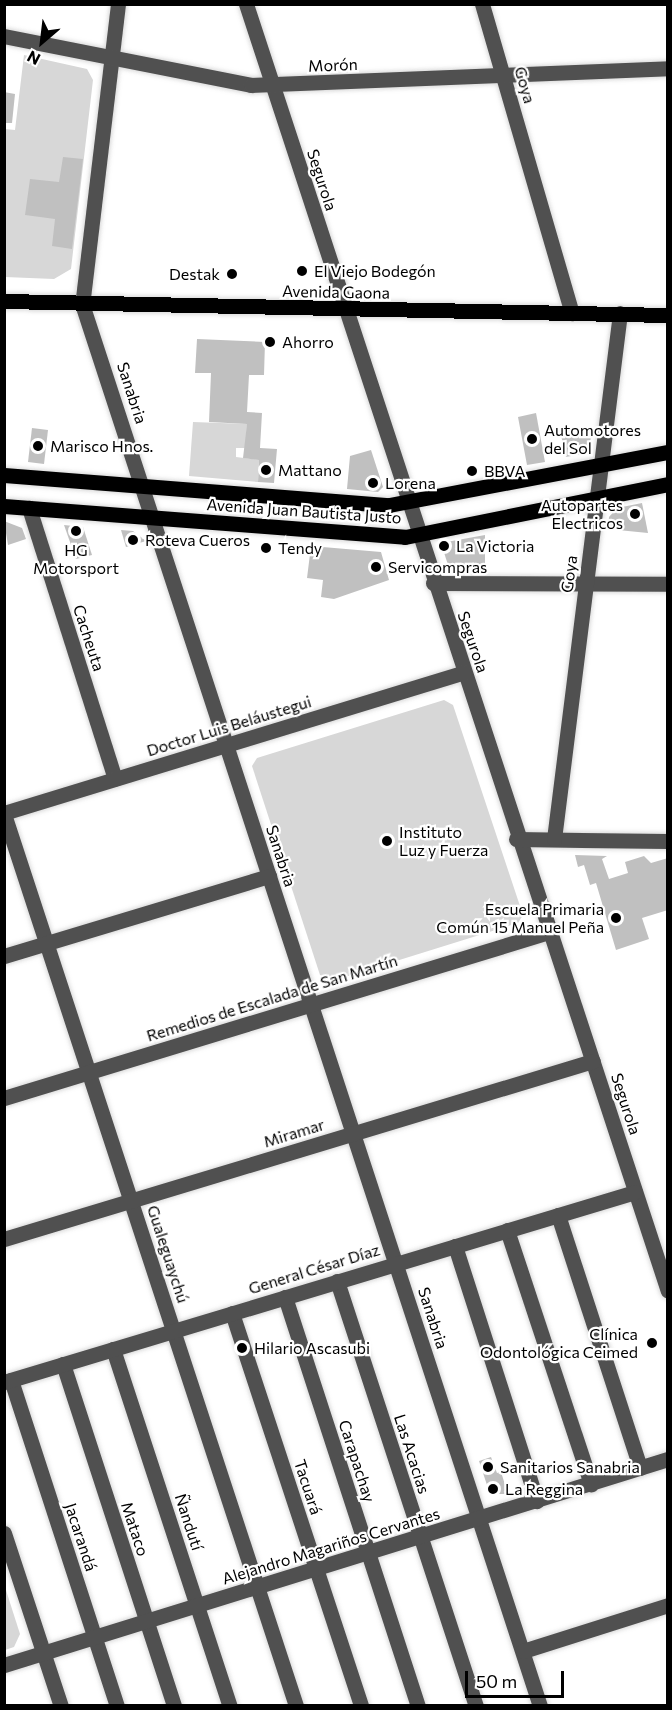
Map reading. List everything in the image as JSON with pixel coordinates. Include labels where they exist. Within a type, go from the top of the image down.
[{"type":"main road","name":"Avenida Gaona","points":[[4,301],[668,315]]},
{"type":"main road","name":"Avenida Juan Bautista Justo","points":[[4,475],[389,505],[668,452]]},
{"type":"main road","name":"Avenida Juan Bautista Justo","points":[[4,506],[418,535],[668,484]]},
{"type":"street","name":"Sanabria","points":[[118,4],[82,304],[118,404],[141,487],[355,1133],[540,1706]]},
{"type":"street","name":"Segurola","points":[[246,4],[433,583],[464,672],[516,839],[593,1061],[635,1192],[663,1261],[668,1291]]},
{"type":"street","name":"Goya","points":[[482,4],[572,313]]},
{"type":"street","name":"Morón","points":[[4,36],[273,86],[668,68]]},
{"type":"street","name":"Goya","points":[[554,840],[585,582],[603,464],[620,313]]},
{"type":"street","name":"Cacheuta","points":[[29,508],[116,779]]},
{"type":"street","points":[[433,583],[668,584]]},
{"type":"street","name":"Doctor Luis Beláustegui","points":[[4,814],[464,672]]},
{"type":"street","name":"Gualeguaychú","points":[[4,814],[296,1706]]},
{"type":"street","points":[[516,839],[668,841]]},
{"type":"street","points":[[4,956],[269,876]]},
{"type":"street","name":"Remedios de Escalada de San Martín","points":[[4,1098],[549,932]]},
{"type":"street","name":"Miramar","points":[[4,1239],[593,1061]]},
{"type":"street","name":"General César Díaz","points":[[8,1381],[635,1192]]},
{"type":"street","points":[[558,1215],[640,1468]]},
{"type":"street","points":[[507,1230],[591,1484]]},
{"type":"street","points":[[455,1246],[537,1501]]},
{"type":"street","name":"Las Acacias","points":[[337,1281],[476,1706]]},
{"type":"street","name":"Carapachay","points":[[285,1297],[418,1706]]},
{"type":"street","name":"Tacuará","points":[[232,1313],[361,1706]]},
{"type":"street","name":"Ñandutí","points":[[113,1349],[230,1706]]},
{"type":"street","name":"Mataco","points":[[63,1364],[174,1706]]},
{"type":"street","name":"Jacarandá","points":[[8,1381],[117,1706]]},
{"type":"street","name":"Alejandro Magariños Cervantes","points":[[4,1665],[368,1554],[668,1459]]},
{"type":"street","points":[[4,1533],[61,1706]]},
{"type":"street","points":[[523,1651],[668,1605]]},
{"type":"shaded area","points":[[24,55],[87,69],[93,80],[71,269],[54,279],[5,277],[5,129],[15,130]]},
{"type":"shaded area","points":[[193,422],[247,424],[246,448],[236,448],[236,457],[259,460],[258,482],[189,476]]},
{"type":"shaded area","name":"Instituto Luz y Fuerza","points":[[444,700],[453,705],[523,915],[518,923],[332,981],[320,975],[252,766],[257,758]]},
{"type":"shaded area","points":[[4,1584],[20,1634],[14,1647],[5,1650]]},
{"type":"building","points":[[4,92],[15,94],[12,123],[4,123]]},
{"type":"building","points":[[63,157],[83,159],[72,249],[52,246],[55,219],[25,215],[30,179],[59,182]]},
{"type":"building","points":[[197,339],[265,342],[264,375],[249,375],[247,412],[262,413],[260,448],[277,449],[274,483],[258,482],[259,460],[243,458],[247,424],[209,422],[211,373],[195,373]]},
{"type":"building","name":"Automotores del Sol","points":[[536,413],[545,462],[527,465],[518,417]]},
{"type":"building","name":"Marisco Hnos.","points":[[32,428],[48,430],[44,464],[28,462]]},
{"type":"building","points":[[560,431],[591,435],[590,445],[582,454],[566,457]]},
{"type":"building","points":[[371,450],[383,487],[378,492],[347,489],[350,456]]},
{"type":"building","name":"Autopartes Electricos","points":[[642,503],[648,533],[608,529],[609,517],[617,508]]},
{"type":"building","points":[[4,521],[22,528],[26,539],[8,545]]},
{"type":"building","points":[[64,525],[83,527],[92,555],[76,559]]},
{"type":"building","name":"Roteva Cueros","points":[[121,530],[133,531],[146,541],[126,547]]},
{"type":"building","points":[[485,535],[485,566],[448,565],[441,543]]},
{"type":"building","points":[[311,546],[381,552],[389,580],[334,599],[321,597],[323,580],[307,578]]},
{"type":"building","points":[[575,855],[607,856],[602,859],[609,879],[628,873],[625,862],[644,856],[651,863],[668,858],[668,910],[642,918],[649,939],[616,950],[596,883],[590,885],[584,865],[578,867]]},
{"type":"building","points":[[491,1457],[497,1473],[501,1472],[508,1494],[490,1494],[479,1461]]},
{"type":"place","name":"El Viejo Bodegón","points":[[302,271]]},
{"type":"place","name":"Destak","points":[[232,274]]},
{"type":"place","name":"Ahorro","points":[[270,342]]},
{"type":"place","name":"Automotores del Sol","points":[[532,439]]},
{"type":"place","name":"Marisco Hnos.","points":[[38,446]]},
{"type":"place","name":"Mattano","points":[[266,470]]},
{"type":"place","name":"BBVA","points":[[472,471]]},
{"type":"place","name":"Lorena","points":[[373,483]]},
{"type":"place","name":"Autopartes Electricos","points":[[635,514]]},
{"type":"place","name":"HG Motorsport","points":[[76,531]]},
{"type":"place","name":"Roteva Cueros","points":[[133,540]]},
{"type":"place","name":"La Victoria","points":[[444,546]]},
{"type":"place","name":"Tendy","points":[[266,548]]},
{"type":"place","name":"Servicompras","points":[[376,567]]},
{"type":"place","name":"Instituto Luz y Fuerza","points":[[387,841]]},
{"type":"place","name":"Escuela Primaria Común 15 Manuel Peña","points":[[616,918]]},
{"type":"place","name":"Clínica Odontológica Ceimed","points":[[652,1343]]},
{"type":"place","name":"Hilario Ascasubi","points":[[242,1348]]},
{"type":"place","name":"Sanitarios Sanabria","points":[[488,1467]]},
{"type":"place","name":"La Reggina","points":[[493,1489]]}]
